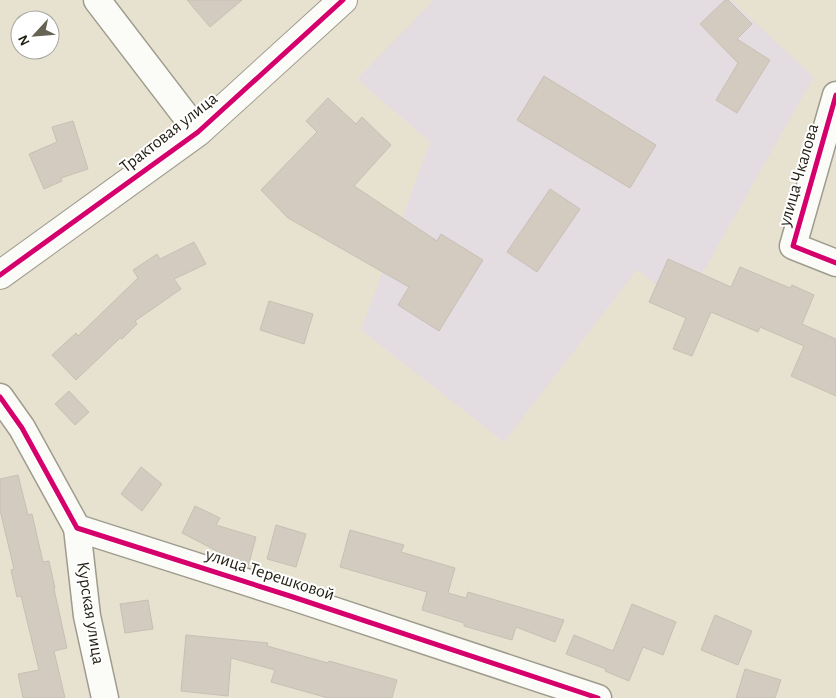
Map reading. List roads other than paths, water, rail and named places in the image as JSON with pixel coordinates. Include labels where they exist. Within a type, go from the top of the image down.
[{"type":"street","points":[[97,0],[198,132]]},
{"type":"street","name":"Трактовая улица","points":[[0,275],[198,132],[343,0]]},
{"type":"street","name":"улица Чкалова","points":[[836,95],[792,246],[836,263]]},
{"type":"street","points":[[0,397],[22,428],[77,528]]},
{"type":"street","name":"Курская улица","points":[[77,528],[87,616],[105,698]]},
{"type":"street","name":"улица Терешковой","points":[[77,528],[300,599],[598,698]]}]
